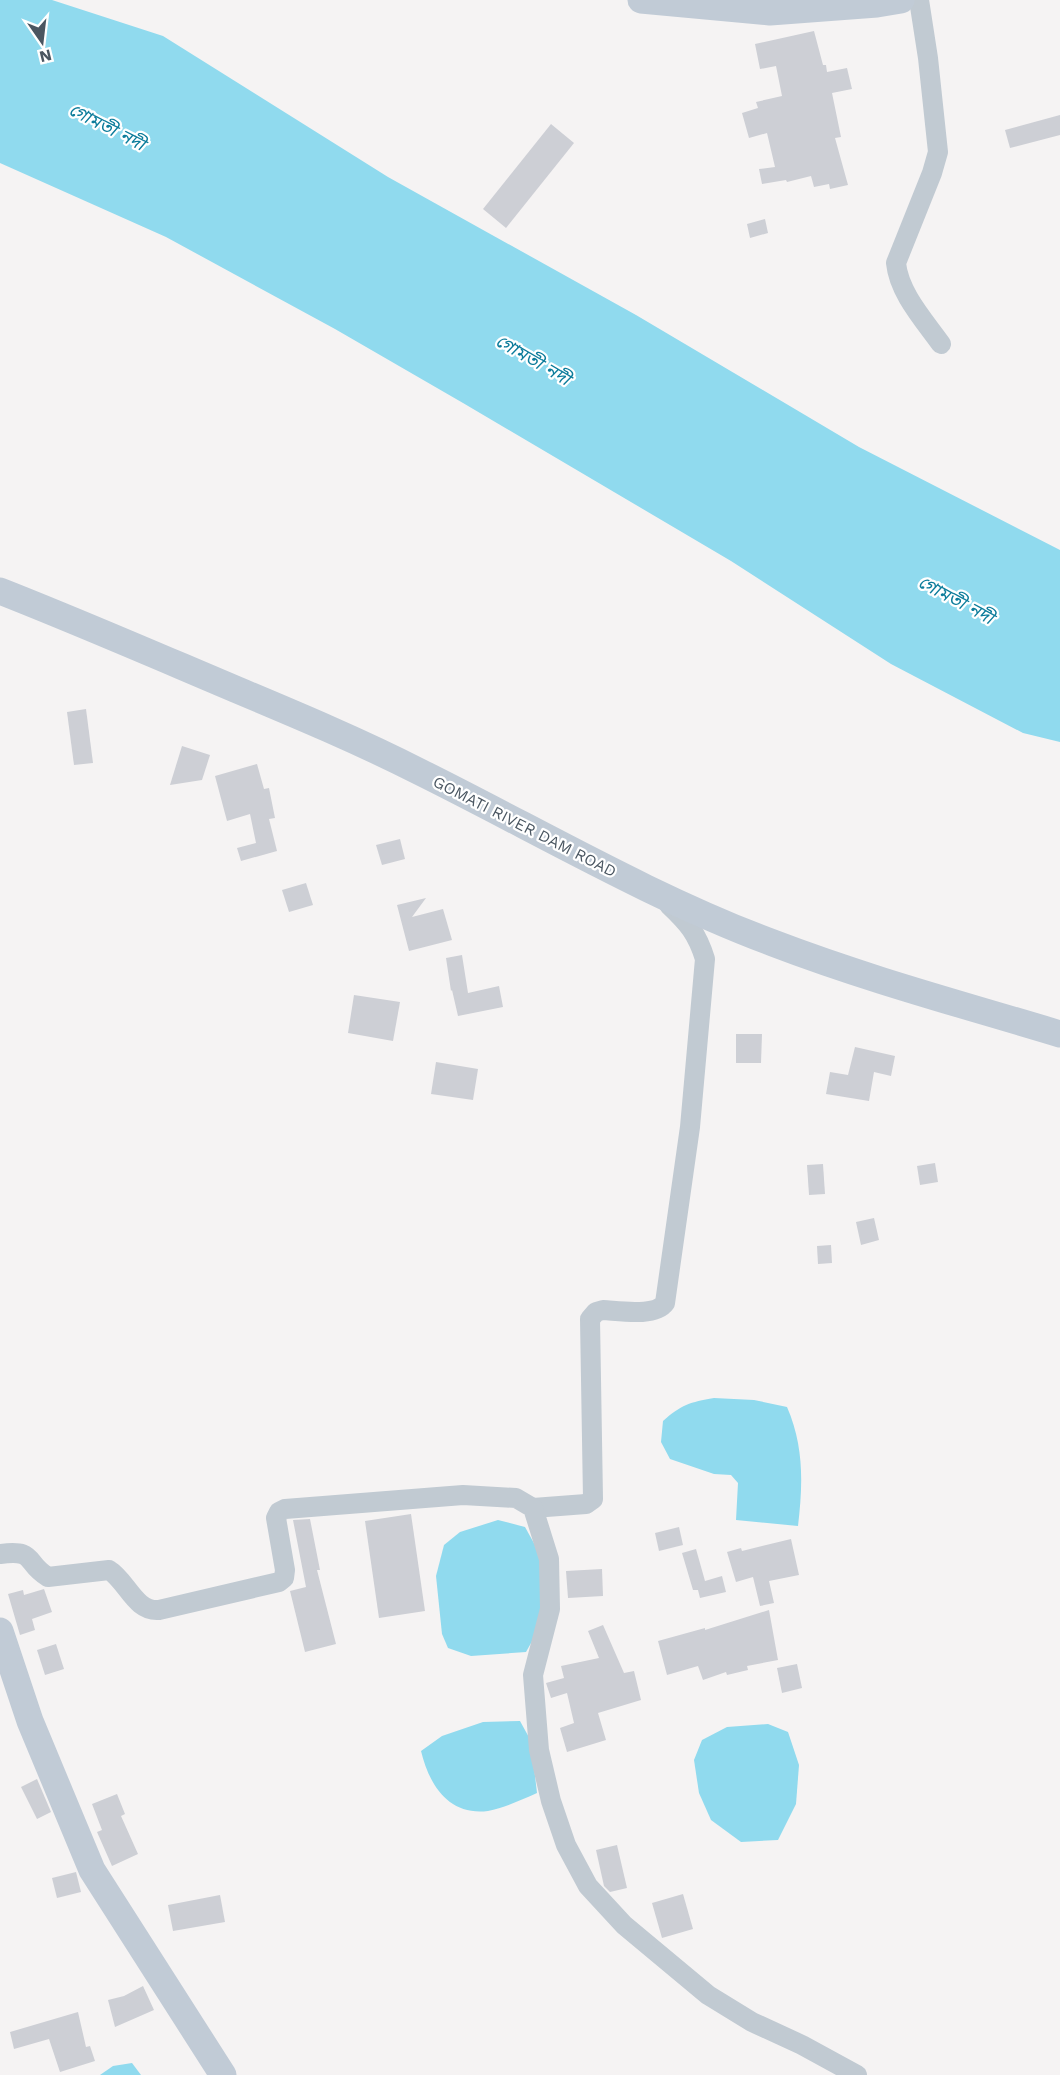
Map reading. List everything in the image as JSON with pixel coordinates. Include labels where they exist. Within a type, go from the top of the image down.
[{"type":"main road","points":[[641,0],[770,12],[793,5],[877,4],[901,0]]},
{"type":"main road","name":"GOMATI RIVER DAM ROAD","points":[[0,591],[109,634],[311,720],[420,772],[656,893],[771,943],[878,980],[1060,1034]]},
{"type":"main road","points":[[0,1630],[30,1721],[92,1870],[224,2075]]},
{"type":"street","points":[[919,0],[938,152],[936,163],[896,263],[897,274],[915,307],[941,344]]},
{"type":"street","points":[[0,1554],[20,1552],[28,1556],[42,1574],[48,1577],[109,1570],[116,1574],[143,1608],[150,1611],[279,1582],[284,1578],[285,1570],[276,1518],[279,1512],[285,1509],[463,1495],[516,1498],[533,1508],[586,1504],[593,1499],[590,1319],[596,1312],[603,1310],[652,1312],[660,1310],[665,1304],[690,1127],[705,959],[699,940],[689,923],[656,893]]},
{"type":"street","points":[[533,1508],[549,1560],[550,1609],[533,1675],[539,1750],[551,1801],[567,1845],[588,1886],[624,1925],[708,1995],[752,2022],[802,2045],[857,2075]]},
{"type":"water","name":"গোমতী নদী","points":[[0,0],[52,0],[163,36],[388,177],[636,315],[859,447],[1060,550],[1060,742],[1023,733],[891,664],[731,561],[335,329],[166,237],[0,163]]},
{"type":"water","points":[[714,1398],[754,1400],[787,1407],[797,1436],[801,1465],[798,1526],[736,1520],[738,1483],[731,1475],[714,1474],[670,1459],[661,1442],[663,1421],[686,1405]]},
{"type":"water","points":[[498,1520],[525,1527],[540,1554],[544,1620],[526,1652],[471,1656],[448,1648],[442,1634],[436,1576],[444,1545],[460,1532]]},
{"type":"water","points":[[520,1721],[531,1741],[537,1793],[488,1811],[462,1808],[451,1803],[442,1795],[429,1775],[421,1751],[442,1736],[483,1722]]},
{"type":"water","points":[[768,1724],[788,1732],[799,1765],[796,1804],[778,1840],[741,1842],[711,1820],[699,1793],[694,1760],[702,1740],[727,1727]]},
{"type":"water","points":[[132,2063],[141,2075],[100,2075],[113,2066]]},
{"type":"building","points":[[814,31],[827,72],[847,68],[852,89],[832,93],[841,137],[835,138],[848,185],[830,189],[829,184],[814,187],[811,176],[787,182],[786,180],[762,184],[759,169],[775,167],[767,133],[749,138],[742,113],[758,108],[756,102],[782,96],[776,66],[760,69],[755,44]]},
{"type":"building","points":[[1060,115],[1060,135],[1010,148],[1005,130]]},
{"type":"building","points":[[551,124],[574,143],[506,228],[483,209]]},
{"type":"building","points":[[765,219],[768,233],[750,238],[747,224]]},
{"type":"building","points":[[86,709],[93,763],[74,765],[67,712]]},
{"type":"building","points":[[182,746],[210,755],[202,780],[170,785]]},
{"type":"building","points":[[257,764],[264,789],[269,788],[275,818],[269,819],[277,851],[241,861],[237,848],[256,843],[250,814],[227,821],[215,776]]},
{"type":"building","points":[[400,839],[405,859],[382,865],[376,845]]},
{"type":"building","points":[[306,883],[313,905],[289,912],[282,890]]},
{"type":"building","points":[[426,898],[412,917],[443,909],[452,940],[409,951],[397,905]]},
{"type":"building","points":[[462,955],[468,993],[499,986],[503,1007],[458,1016],[446,958]]},
{"type":"building","points":[[354,995],[400,1002],[393,1041],[348,1033]]},
{"type":"building","points":[[736,1034],[762,1034],[761,1063],[736,1063]]},
{"type":"building","points":[[855,1047],[895,1056],[891,1076],[874,1072],[869,1101],[826,1094],[830,1072],[848,1075]]},
{"type":"building","points":[[436,1062],[478,1069],[473,1100],[431,1094]]},
{"type":"building","points":[[935,1163],[938,1182],[920,1185],[917,1166]]},
{"type":"building","points":[[823,1164],[825,1194],[809,1195],[807,1165]]},
{"type":"building","points":[[874,1218],[879,1240],[861,1245],[856,1222]]},
{"type":"building","points":[[831,1245],[832,1263],[818,1264],[817,1246]]},
{"type":"building","points":[[411,1514],[425,1611],[379,1618],[365,1521]]},
{"type":"building","points":[[310,1519],[320,1570],[317,1570],[336,1644],[305,1652],[290,1591],[306,1587],[293,1520]]},
{"type":"building","points":[[679,1527],[683,1545],[659,1551],[655,1533]]},
{"type":"building","points":[[791,1539],[799,1575],[769,1581],[774,1603],[760,1606],[753,1577],[736,1582],[727,1552],[741,1548],[742,1551]]},
{"type":"building","points":[[696,1549],[705,1581],[722,1576],[726,1592],[700,1598],[698,1590],[693,1590],[682,1553]]},
{"type":"building","points":[[602,1569],[603,1596],[568,1598],[566,1571]]},
{"type":"building","points":[[44,1589],[52,1612],[32,1619],[35,1630],[20,1635],[8,1594],[23,1590],[24,1595]]},
{"type":"building","points":[[769,1610],[778,1660],[747,1666],[748,1670],[727,1675],[726,1672],[703,1680],[698,1666],[667,1675],[658,1641],[705,1628],[705,1630]]},
{"type":"building","points":[[603,1625],[624,1673],[634,1671],[641,1700],[598,1713],[606,1740],[567,1752],[560,1728],[574,1723],[567,1693],[551,1698],[546,1683],[564,1678],[561,1666],[599,1658],[588,1631]]},
{"type":"building","points":[[56,1644],[64,1669],[45,1675],[37,1650]]},
{"type":"building","points":[[797,1664],[802,1688],[782,1693],[777,1668]]},
{"type":"building","points":[[37,1779],[51,1812],[37,1819],[21,1787]]},
{"type":"building","points":[[117,1794],[125,1814],[121,1816],[138,1854],[112,1866],[97,1832],[102,1830],[92,1804]]},
{"type":"building","points":[[617,1845],[627,1888],[610,1892],[604,1886],[596,1850]]},
{"type":"building","points":[[76,1872],[81,1892],[57,1898],[52,1878]]},
{"type":"building","points":[[683,1894],[693,1929],[662,1938],[652,1903]]},
{"type":"building","points":[[220,1895],[225,1922],[173,1931],[168,1905]]},
{"type":"building","points":[[143,1986],[154,2010],[115,2027],[108,2000],[124,1996]]},
{"type":"building","points":[[78,2012],[86,2047],[90,2046],[95,2061],[60,2072],[49,2039],[14,2049],[10,2032]]}]
